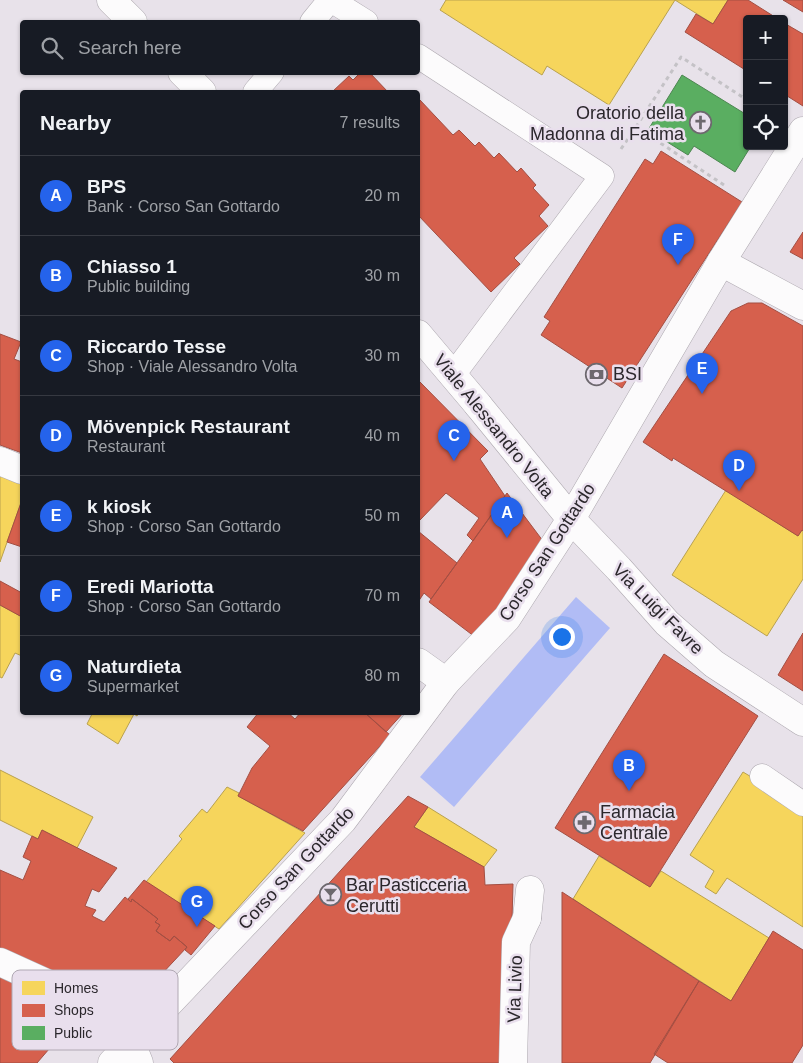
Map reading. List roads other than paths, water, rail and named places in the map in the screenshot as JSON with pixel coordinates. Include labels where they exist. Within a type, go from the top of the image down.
[{"type":"street","points":[[111,0],[131,20]]},
{"type":"street","points":[[185,75],[200,90]]},
{"type":"street","name":"Corso San Gottardo","points":[[178,1005],[343,820],[446,682],[507,618],[571,519],[721,262],[803,131]]},
{"type":"street","points":[[721,262],[803,306]]},
{"type":"street","name":"Viale Alessandro Volta","points":[[420,336],[571,519]]},
{"type":"street","points":[[0,461],[20,469]]},
{"type":"street","name":"Via Luigi Favre","points":[[571,519],[674,629],[714,664],[803,722]]},
{"type":"street","points":[[420,663],[446,682]]},
{"type":"street","name":"Via Livio","points":[[513,1063],[516,942],[526,918],[530,890]]},
{"type":"street","points":[[0,962],[18,970]]},
{"type":"street","name":"Corso San Gottardo","points":[[112,1063],[135,1053]]},
{"type":"lane","points":[[314,20],[331,0],[363,20]]},
{"type":"lane","points":[[420,57],[602,176],[453,374]]},
{"type":"lane","points":[[257,90],[269,75]]},
{"type":"lane","points":[[762,776],[803,804]]},
{"type":"water","points":[[576,597],[610,628],[454,807],[420,777]]},
{"type":"place","name":"Oratorio della Madonna di Fatima","points":[[700,123]]},
{"type":"place","name":"Eredi Mariotta","points":[[678,265]]},
{"type":"place","name":"BSI","points":[[597,374]]},
{"type":"place","name":"k kiosk","points":[[702,394]]},
{"type":"place","name":"Riccardo Tesse","points":[[454,461]]},
{"type":"place","name":"Mövenpick Restaurant","points":[[739,491]]},
{"type":"place","name":"BPS","points":[[507,538]]},
{"type":"place","name":"Chiasso 1","points":[[629,791]]},
{"type":"place","name":"Farmacia Centrale","points":[[584,822]]},
{"type":"place","name":"Bar Pasticceria Cerutti","points":[[330,895]]},
{"type":"place","name":"Naturdieta","points":[[197,927]]}]
